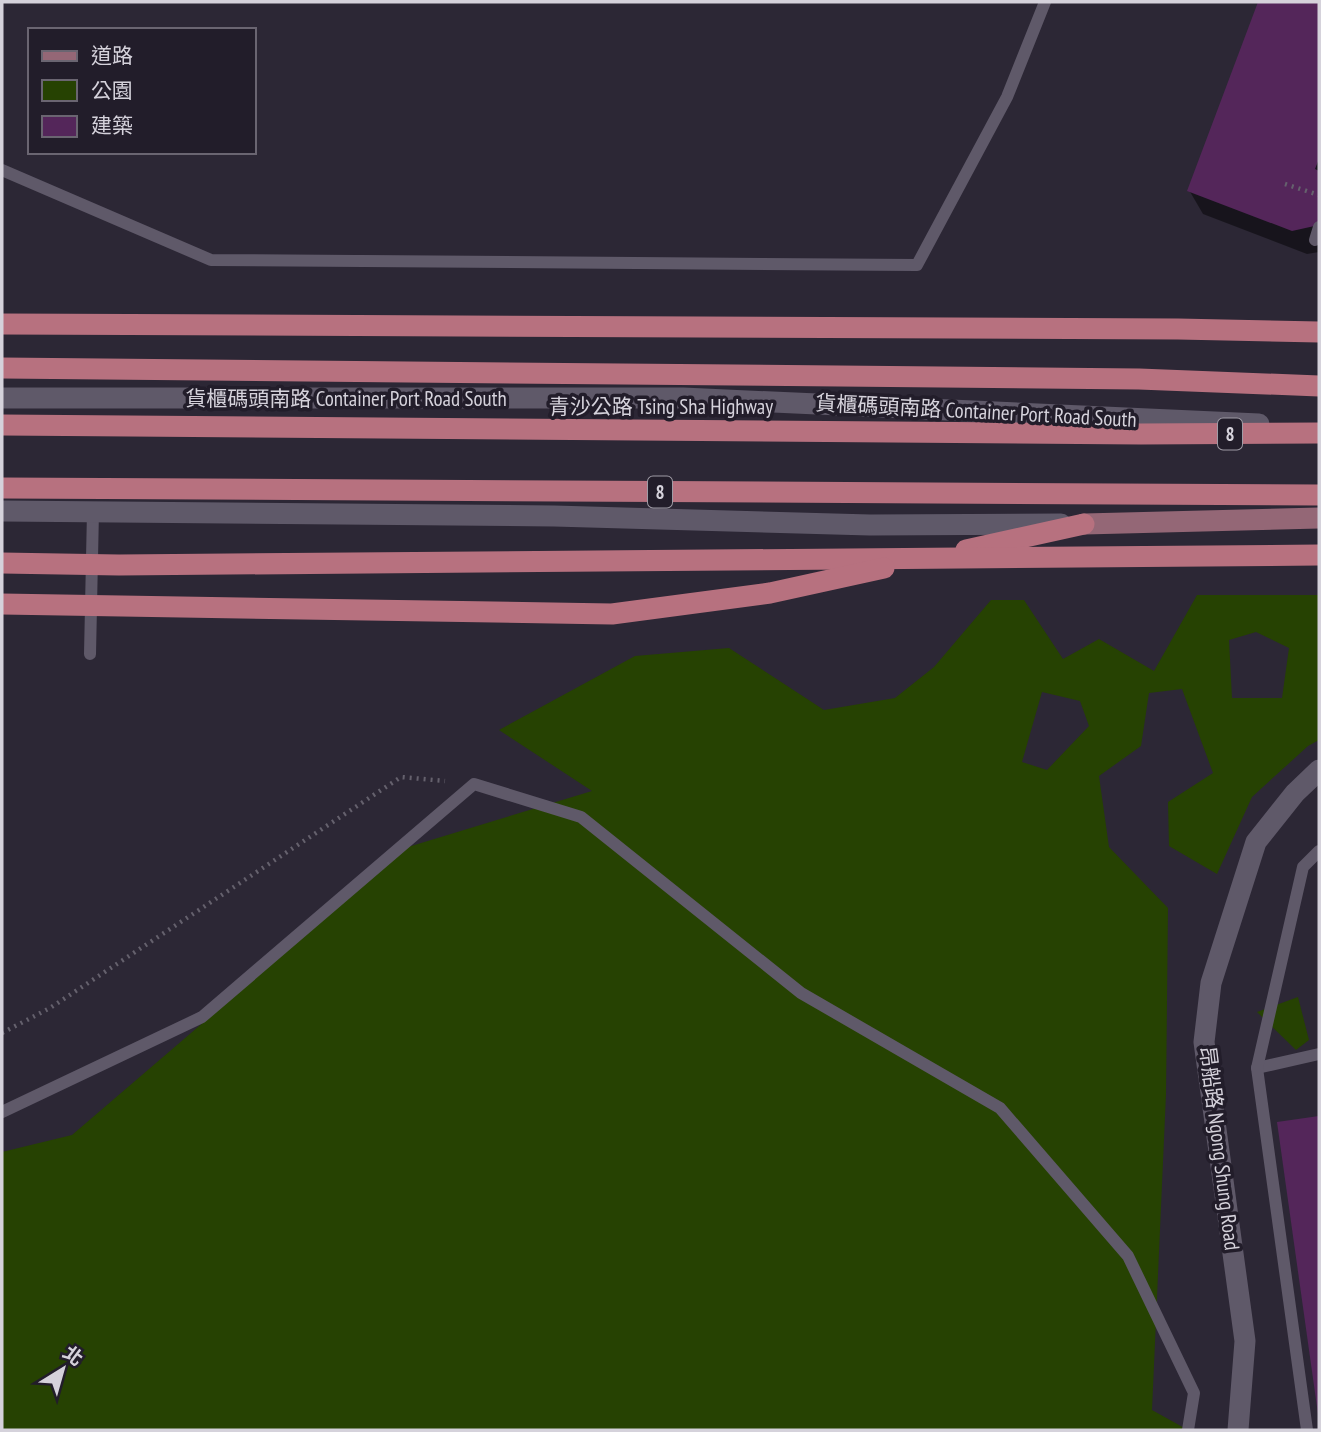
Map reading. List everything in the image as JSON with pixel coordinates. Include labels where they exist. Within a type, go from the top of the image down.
[{"type":"highway","points":[[2,324],[1178,329],[1319,332]]},
{"type":"highway","points":[[2,368],[1139,379],[1319,386]]},
{"type":"highway","name":"青沙公路 Tsing Sha Highway","points":[[2,425],[1319,433]]},
{"type":"highway","name":"8","points":[[2,488],[1319,495]]},
{"type":"highway","points":[[2,604],[612,614],[770,593],[1084,524]]},
{"type":"highway","points":[[2,563],[133,565],[1319,555]]},
{"type":"main road","points":[[1084,524],[1319,518]]},
{"type":"street","name":"貨櫃碼頭南路 Container Port Road South","points":[[2,398],[683,398],[1319,427]]},
{"type":"street","points":[[2,511],[554,516],[870,525],[1084,524]]},
{"type":"street","name":"昂船路 Ngong Shung Road","points":[[1238,1430],[1245,1341],[1204,1042],[1211,983],[1256,842],[1295,793],[1319,770]]},
{"type":"lane","points":[[2,170],[211,260],[917,265],[1007,97],[1045,2]]},
{"type":"lane","points":[[1315,240],[1319,227]]},
{"type":"lane","points":[[90,654],[93,511]]},
{"type":"lane","points":[[2,1112],[202,1017],[474,785],[580,817],[801,993],[1000,1108],[1128,1256],[1194,1393],[1188,1430]]},
{"type":"lane","points":[[1307,1430],[1257,1068],[1303,867],[1319,851]]},
{"type":"lane","points":[[1257,1068],[1319,1054]]},
{"type":"path","points":[[1285,184],[1319,195]]},
{"type":"path","points":[[2,1033],[50,1008],[401,777],[474,785]]},
{"type":"green space","points":[[1197,595],[1319,595],[1319,740],[1308,746],[1252,797],[1217,874],[1169,846],[1168,802],[1213,773],[1182,689],[1149,693],[1141,746],[1099,776],[1109,847],[1168,908],[1166,1094],[1152,1410],[1188,1430],[2,1430],[2,1152],[72,1135],[408,847],[592,791],[499,730],[635,656],[729,648],[824,710],[895,698],[934,667],[991,600],[1024,600],[1063,659],[1099,639],[1154,671]],"holes":[[[1256,632],[1289,648],[1282,698],[1232,698],[1229,640]],[[1042,692],[1080,701],[1089,726],[1047,770],[1022,762]]]},
{"type":"green space","points":[[1298,997],[1309,1040],[1296,1050],[1257,1012]]},
{"type":"building","points":[[1258,2],[1319,2],[1319,159],[1315,169],[1319,171],[1319,225],[1292,231],[1187,191]]},
{"type":"building","points":[[1319,1116],[1319,1414],[1318,1414],[1277,1122]]}]
